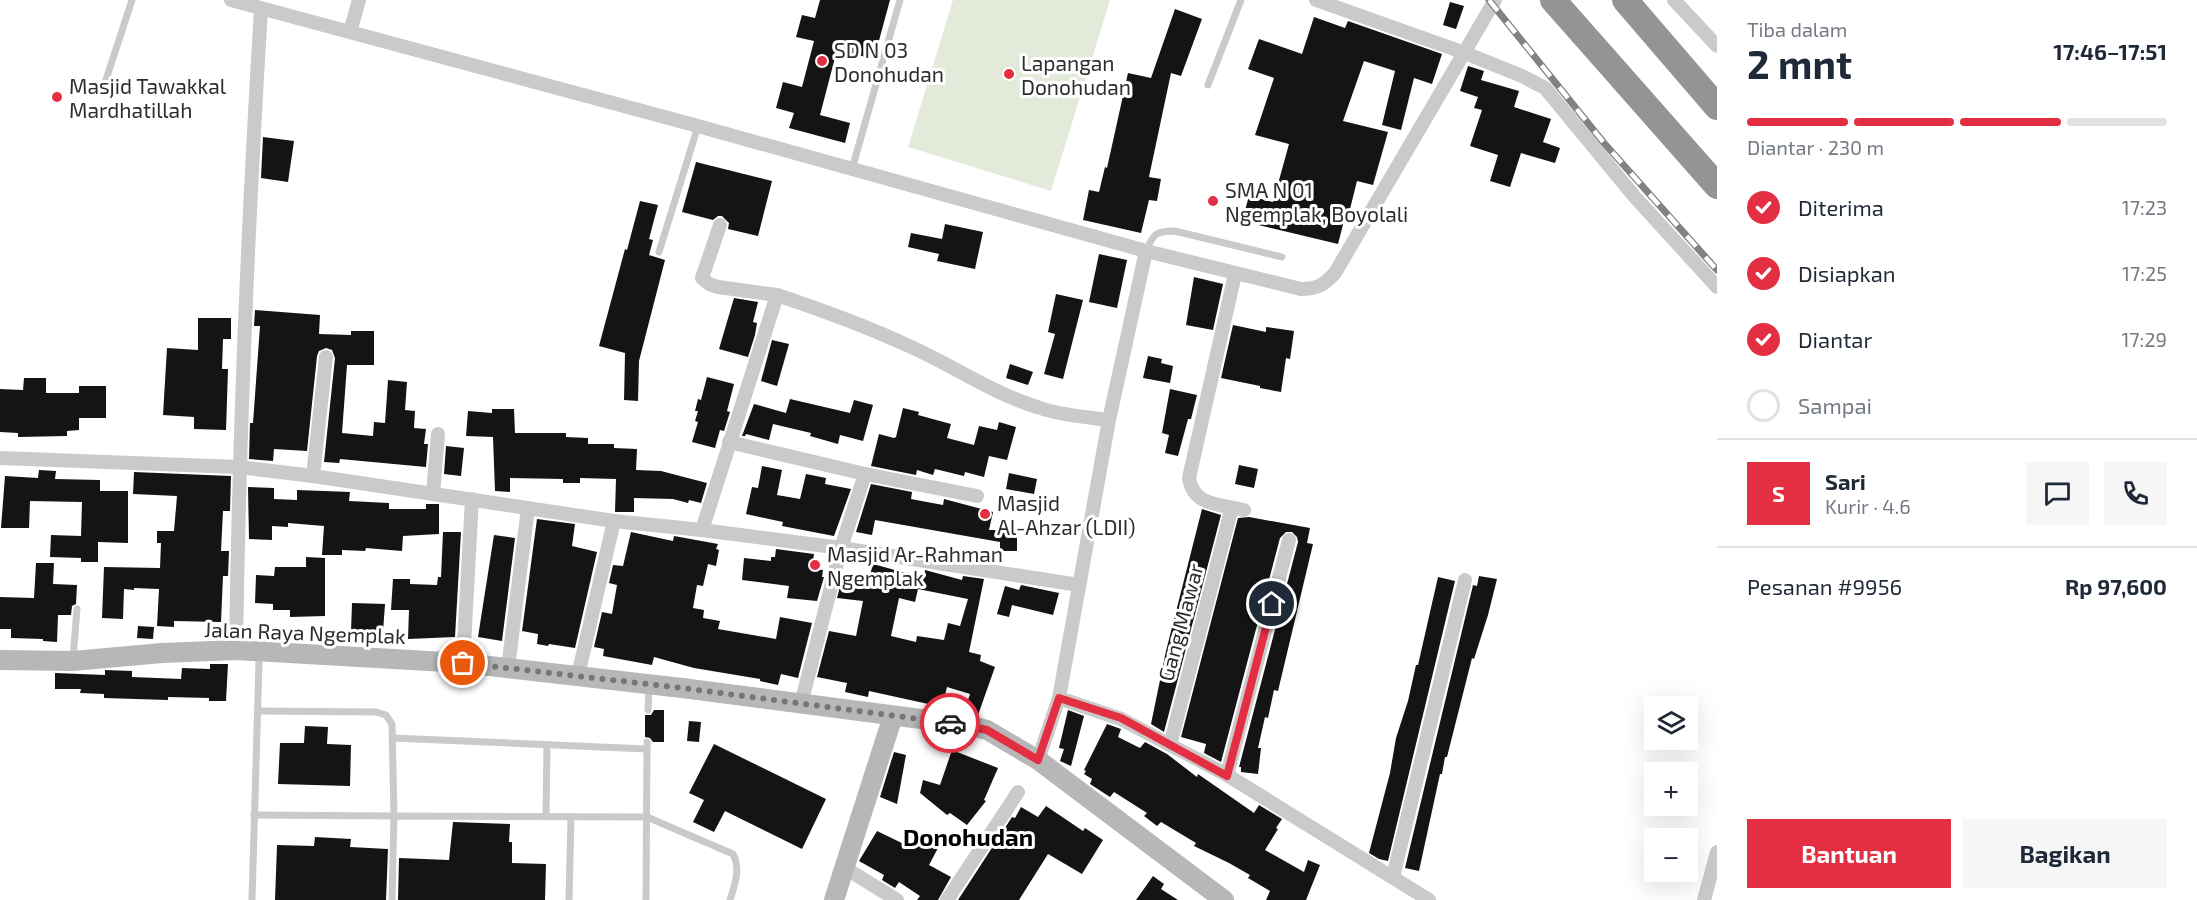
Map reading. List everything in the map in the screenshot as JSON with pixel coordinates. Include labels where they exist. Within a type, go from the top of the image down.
[{"type":"highway","points":[[1553,0],[1717,186]]},
{"type":"highway","points":[[1625,0],[1717,107]]},
{"type":"main road","name":"Jalan Raya Ngemplak","points":[[0,660],[73,661],[162,653],[236,650],[463,663],[578,675],[967,725],[987,730],[1038,760],[1224,900]]},
{"type":"main road","points":[[834,900],[893,716]]},
{"type":"street","points":[[231,0],[1146,250],[1301,289],[1315,289],[1325,284],[1335,273],[1495,0]]},
{"type":"street","points":[[350,32],[359,0]]},
{"type":"street","points":[[1316,0],[1465,53],[1545,88],[1634,196],[1717,287]]},
{"type":"street","points":[[1674,0],[1717,46]]},
{"type":"street","points":[[236,650],[238,468],[249,210],[261,9]]},
{"type":"street","points":[[720,225],[702,278],[709,284],[717,287],[777,294],[871,329],[1037,407],[1069,415],[1109,420]]},
{"type":"street","points":[[1038,760],[1059,698],[1109,420],[1146,250]]},
{"type":"street","name":"Gang Mawar","points":[[1170,745],[1237,511],[1198,499],[1191,490],[1189,478],[1235,274]]},
{"type":"street","points":[[702,530],[777,294]]},
{"type":"street","points":[[313,476],[326,357]]},
{"type":"street","points":[[433,494],[438,434]]},
{"type":"street","points":[[729,442],[865,474],[977,496]]},
{"type":"street","points":[[0,458],[238,468],[313,476],[614,521],[841,548],[1079,585]]},
{"type":"street","points":[[801,704],[841,548],[865,474]]},
{"type":"street","points":[[463,663],[472,499]]},
{"type":"street","points":[[508,668],[528,508]]},
{"type":"street","points":[[578,675],[614,521]]},
{"type":"street","points":[[1227,776],[1289,540]]},
{"type":"street","points":[[1393,877],[1465,580]]},
{"type":"street","points":[[1059,698],[1121,718],[1227,776],[1429,900]]},
{"type":"street","points":[[947,900],[1018,792]]},
{"type":"street","points":[[1704,900],[1717,852]]},
{"type":"street","points":[[845,868],[897,900]]},
{"type":"lane","points":[[102,92],[132,0]]},
{"type":"lane","points":[[852,169],[900,0]]},
{"type":"lane","points":[[1208,85],[1241,0]]},
{"type":"lane","points":[[659,252],[698,126]]},
{"type":"lane","points":[[1146,250],[1152,237],[1160,231],[1175,231],[1282,257]]},
{"type":"lane","points":[[73,661],[77,609]]},
{"type":"lane","points":[[252,900],[259,662]]},
{"type":"lane","points":[[648,710],[650,684]]},
{"type":"lane","points":[[258,711],[376,712],[386,715],[392,724],[393,738],[392,900]]},
{"type":"lane","points":[[393,738],[547,745],[647,746],[646,900]]},
{"type":"lane","points":[[546,816],[547,745]]},
{"type":"lane","points":[[254,815],[647,817],[733,854],[738,865],[730,900]]},
{"type":"lane","points":[[569,900],[571,817]]},
{"type":"green space","name":"Lapangan Donohudan","points":[[953,0],[1110,0],[1051,191],[908,147]]},
{"type":"building","points":[[820,0],[890,0],[874,59],[837,50],[820,115],[850,123],[845,143],[789,128],[794,113],[776,108],[783,82],[802,87],[814,41],[796,37],[802,15],[815,18]]},
{"type":"building","points":[[1450,2],[1464,6],[1456,29],[1443,25]]},
{"type":"building","points":[[1175,9],[1202,19],[1181,76],[1171,73],[1149,177],[1161,179],[1157,201],[1149,200],[1141,233],[1083,220],[1089,190],[1099,192],[1105,167],[1107,168],[1128,73],[1151,78]]},
{"type":"building","points":[[1314,17],[1345,28],[1348,21],[1442,54],[1432,84],[1414,78],[1401,130],[1382,125],[1395,71],[1364,61],[1343,121],[1388,132],[1373,185],[1357,181],[1338,244],[1242,221],[1249,196],[1273,202],[1289,144],[1255,135],[1274,78],[1248,69],[1259,39],[1302,54]]},
{"type":"building","points":[[1468,66],[1484,71],[1481,80],[1519,91],[1514,107],[1551,119],[1543,142],[1560,148],[1555,163],[1521,153],[1510,187],[1490,181],[1498,155],[1470,146],[1482,110],[1474,108],[1478,97],[1460,91]]},
{"type":"building","points":[[263,137],[294,141],[288,182],[261,178]]},
{"type":"building","points":[[696,162],[772,181],[758,236],[728,229],[729,223],[722,216],[713,220],[682,212]]},
{"type":"building","points":[[640,201],[658,205],[649,239],[653,240],[649,255],[665,260],[639,361],[638,401],[624,400],[625,353],[599,346]]},
{"type":"building","points":[[945,224],[983,232],[975,269],[937,261],[939,254],[908,247],[911,233],[942,239]]},
{"type":"building","points":[[1099,254],[1127,260],[1117,308],[1089,302]]},
{"type":"building","points":[[1194,277],[1223,284],[1213,330],[1186,325]]},
{"type":"building","points":[[1056,294],[1083,300],[1063,379],[1044,374],[1055,334],[1048,332]]},
{"type":"building","points":[[734,298],[758,302],[753,322],[757,323],[755,335],[748,357],[719,349]]},
{"type":"building","points":[[255,310],[320,315],[319,334],[351,335],[351,331],[374,331],[374,365],[347,365],[342,433],[373,436],[374,422],[385,423],[388,380],[407,382],[405,410],[415,411],[414,428],[426,429],[424,444],[428,444],[426,467],[340,459],[339,463],[324,462],[335,358],[332,350],[326,348],[319,351],[317,356],[307,451],[274,449],[273,461],[249,459],[250,423],[253,423],[260,326],[254,326]]},
{"type":"building","points":[[198,318],[231,318],[231,339],[223,339],[222,369],[228,369],[226,430],[194,429],[194,417],[163,415],[167,348],[198,350]]},
{"type":"building","points":[[1233,325],[1266,332],[1266,327],[1294,331],[1290,359],[1286,358],[1281,392],[1221,378]]},
{"type":"building","points":[[772,340],[789,344],[777,386],[761,381]]},
{"type":"building","points":[[1148,356],[1162,359],[1161,363],[1173,366],[1170,383],[1143,378]]},
{"type":"building","points":[[1010,364],[1033,372],[1028,385],[1006,378]]},
{"type":"building","points":[[707,377],[734,384],[727,411],[730,412],[724,431],[720,430],[715,448],[692,442],[698,422],[695,421],[698,411],[695,411],[698,399],[701,400]]},
{"type":"building","points":[[24,378],[46,378],[46,393],[79,393],[79,386],[106,386],[106,418],[79,418],[79,430],[67,431],[67,436],[18,437],[18,433],[0,432],[0,389],[23,390]]},
{"type":"building","points":[[1170,389],[1197,395],[1178,456],[1165,453],[1169,435],[1162,433]]},
{"type":"building","points":[[790,399],[850,413],[854,400],[873,405],[863,441],[840,435],[838,444],[810,436],[811,433],[773,424],[769,440],[746,434],[742,436],[754,404],[786,413]]},
{"type":"building","points":[[903,408],[919,412],[918,415],[951,424],[947,438],[974,445],[979,426],[997,430],[999,422],[1016,427],[1007,460],[989,456],[984,477],[965,472],[964,476],[935,469],[933,475],[917,470],[916,475],[871,466],[879,434],[896,437]]},
{"type":"building","points":[[492,409],[514,409],[515,433],[566,433],[566,437],[588,438],[588,444],[614,444],[614,448],[637,449],[636,470],[661,471],[707,483],[701,503],[689,500],[688,503],[673,499],[634,498],[634,512],[615,512],[616,479],[580,478],[580,483],[563,483],[563,479],[510,478],[510,492],[495,491],[493,437],[466,436],[468,411],[492,413]]},
{"type":"building","points":[[446,446],[464,448],[461,476],[444,474]]},
{"type":"building","points":[[1239,465],[1258,469],[1254,488],[1235,484]]},
{"type":"building","points":[[762,466],[782,470],[777,495],[800,499],[806,474],[826,478],[825,484],[851,489],[834,536],[782,526],[783,522],[746,514],[752,487],[758,488]]},
{"type":"building","points":[[39,470],[56,471],[55,479],[100,480],[100,491],[128,491],[128,543],[98,542],[98,562],[81,562],[81,558],[50,557],[51,535],[81,536],[82,502],[30,501],[29,528],[1,528],[5,476],[38,478]]},
{"type":"building","points":[[134,472],[231,476],[230,511],[223,511],[221,551],[229,551],[228,576],[223,576],[221,622],[174,621],[174,627],[157,626],[159,589],[134,588],[134,590],[124,589],[123,619],[102,618],[104,567],[160,568],[161,543],[157,543],[157,531],[174,531],[177,496],[133,494]]},
{"type":"building","points":[[1009,473],[1037,479],[1034,494],[1006,489]]},
{"type":"building","points":[[871,484],[912,492],[911,499],[943,505],[944,499],[993,512],[989,530],[1017,530],[1017,551],[1000,551],[1000,542],[875,520],[872,535],[856,532]]},
{"type":"building","points":[[248,487],[274,488],[274,499],[297,500],[297,490],[350,492],[349,501],[389,503],[389,509],[426,509],[426,504],[439,504],[439,534],[403,536],[402,551],[366,548],[365,551],[342,550],[342,555],[322,555],[324,526],[288,523],[288,527],[272,526],[272,540],[249,539]]},
{"type":"building","points":[[1202,509],[1221,515],[1164,732],[1151,724],[1166,651]]},
{"type":"building","points":[[1249,517],[1310,528],[1307,543],[1313,544],[1278,691],[1274,690],[1268,718],[1265,717],[1258,748],[1261,748],[1258,774],[1241,772],[1241,767],[1239,767],[1298,542],[1292,532],[1286,532],[1280,538],[1221,762],[1204,753],[1206,744],[1181,737],[1238,518]]},
{"type":"building","points":[[537,519],[575,524],[572,546],[597,552],[575,648],[537,644],[538,634],[522,631]]},
{"type":"building","points":[[443,532],[461,532],[455,637],[408,639],[409,610],[391,610],[393,579],[410,579],[410,584],[437,585],[438,577],[441,577]]},
{"type":"building","points":[[631,532],[673,541],[674,536],[718,544],[716,566],[708,564],[703,586],[697,585],[693,608],[704,610],[703,618],[720,621],[718,629],[776,639],[780,617],[812,623],[798,678],[781,674],[778,685],[760,681],[760,679],[694,668],[654,657],[652,665],[603,656],[604,649],[594,647],[602,612],[612,614],[617,585],[609,583],[613,565],[623,566]]},
{"type":"building","points":[[494,535],[515,538],[502,641],[478,637]]},
{"type":"building","points":[[776,549],[814,554],[812,569],[823,570],[822,577],[824,577],[817,601],[787,598],[789,586],[742,580],[744,558],[771,561],[771,557],[775,557]]},
{"type":"building","points":[[306,557],[325,558],[325,616],[290,617],[290,610],[273,610],[273,604],[255,603],[256,575],[274,576],[275,567],[306,567]]},
{"type":"building","points":[[36,563],[54,563],[53,584],[77,585],[76,604],[72,606],[71,615],[58,615],[57,642],[11,638],[11,629],[0,629],[0,597],[34,598]]},
{"type":"building","points":[[873,564],[924,578],[925,570],[962,580],[963,576],[984,579],[969,652],[981,655],[980,661],[995,667],[978,715],[964,712],[970,694],[947,687],[942,707],[869,691],[868,697],[845,692],[847,683],[817,677],[829,631],[856,636],[863,601],[837,598],[842,579],[868,582]],"holes":[[[918,589],[968,599],[960,626],[948,623],[944,640],[917,636],[916,642],[891,636],[899,598],[915,602]]]},
{"type":"building","points":[[1479,576],[1497,579],[1488,615],[1474,659],[1472,658],[1447,757],[1445,757],[1442,774],[1440,774],[1419,871],[1405,868],[1473,585],[1477,586]]},
{"type":"building","points":[[1438,577],[1455,581],[1388,861],[1369,853],[1390,773],[1396,738],[1416,665],[1418,665]]},
{"type":"building","points":[[1021,585],[1059,593],[1053,615],[1012,605],[1009,617],[997,614],[1005,586],[1019,590]]},
{"type":"building","points":[[352,603],[385,604],[383,632],[351,632]]},
{"type":"building","points":[[138,626],[154,627],[153,639],[137,638]]},
{"type":"building","points":[[210,664],[228,664],[226,701],[209,701],[209,698],[168,697],[168,700],[104,698],[104,694],[80,693],[81,689],[55,689],[55,673],[105,675],[105,670],[132,671],[132,677],[181,679],[182,668],[210,669]]},
{"type":"building","points":[[654,710],[664,710],[664,742],[653,742],[650,738],[645,737],[645,715],[651,715]]},
{"type":"building","points":[[1068,710],[1084,716],[1071,766],[1060,761],[1064,749],[1059,748]]},
{"type":"building","points":[[689,721],[701,722],[699,742],[687,741]]},
{"type":"building","points":[[1107,724],[1121,729],[1118,737],[1140,748],[1145,742],[1167,754],[1197,777],[1198,774],[1254,813],[1259,805],[1282,819],[1265,850],[1304,872],[1308,860],[1320,865],[1306,900],[1266,900],[1270,891],[1248,878],[1250,875],[1194,846],[1196,843],[1161,822],[1157,826],[1144,816],[1147,813],[1114,792],[1110,797],[1090,784],[1092,779],[1084,774],[1086,771],[1084,770]]},
{"type":"building","points":[[305,726],[328,727],[327,744],[351,745],[350,786],[278,784],[280,743],[304,743]]},
{"type":"building","points":[[714,744],[826,799],[802,849],[725,811],[714,832],[693,822],[704,800],[689,793]]},
{"type":"building","points":[[952,750],[998,768],[984,800],[986,801],[967,825],[950,813],[947,815],[920,793],[923,780],[940,785]]},
{"type":"building","points":[[894,752],[906,755],[897,804],[880,797]]},
{"type":"building","points":[[1046,806],[1083,831],[1085,828],[1103,840],[1082,874],[1048,854],[1019,900],[958,900],[1012,817],[1015,818],[1021,807],[1038,817]]},
{"type":"building","points":[[453,822],[510,824],[509,842],[512,842],[512,863],[546,864],[545,900],[398,900],[399,858],[449,860]]},
{"type":"building","points":[[877,831],[908,846],[913,836],[938,848],[929,865],[951,877],[938,900],[917,900],[920,896],[899,882],[895,888],[882,880],[884,875],[859,861]]},
{"type":"building","points":[[315,837],[351,839],[350,847],[388,849],[386,900],[275,900],[277,845],[314,846]]},
{"type":"building","points":[[1153,876],[1164,884],[1161,889],[1178,900],[1136,900]]},
{"type":"railway","points":[[1489,0],[1604,143],[1717,270]]},
{"type":"way so far","points":[[463,663],[578,675],[950,723]]},
{"type":"place","name":"SD N 03 Donohudan","points":[[822,61]]},
{"type":"place","name":"Lapangan Donohudan","points":[[1009,74]]},
{"type":"place","name":"Masjid Tawakkal Mardhatillah","points":[[57,97]]},
{"type":"place","name":"SMA N 01 Ngemplak, Boyolali","points":[[1213,201]]},
{"type":"place","name":"Masjid Al-Ahzar (LDII)","points":[[985,514]]},
{"type":"place","name":"Masjid Ar-Rahman Ngemplak","points":[[815,565]]},
{"type":"district","name":"Donohudan","points":[[968,836]]},
{"type":"route","points":[[950,723],[987,730],[1038,760],[1059,698],[1121,718],[1227,776],[1272,604]]}]
